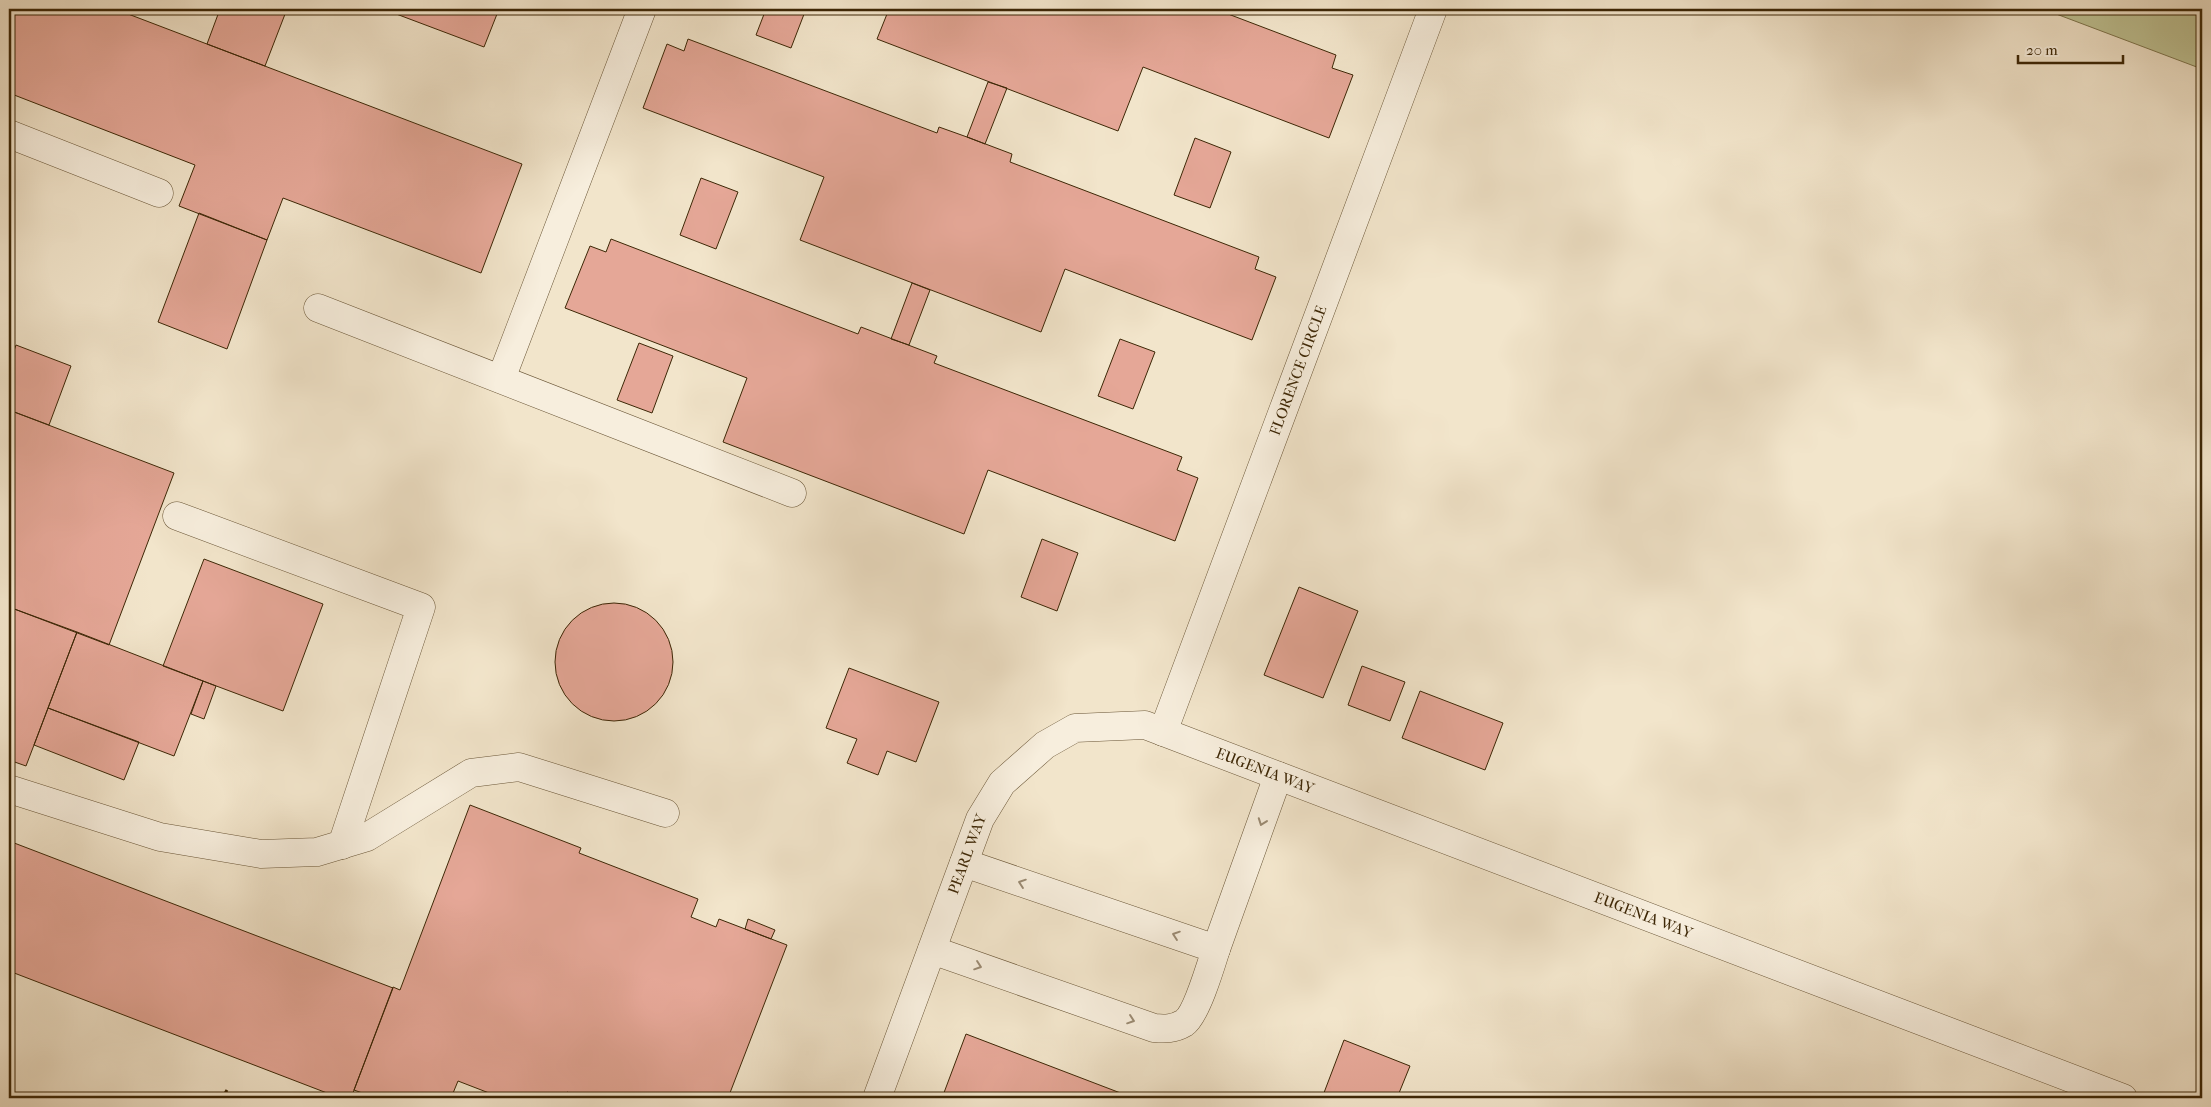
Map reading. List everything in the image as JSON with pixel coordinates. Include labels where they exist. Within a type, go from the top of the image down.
[{"type":"street","points":[[501,379],[642,9]]},
{"type":"street","name":"FLORENCE CIRCLE","points":[[1163,732],[1433,9]]},
{"type":"street","points":[[9,134],[159,193]]},
{"type":"street","points":[[318,308],[792,493]]},
{"type":"street","points":[[177,516],[421,607],[342,845]]},
{"type":"street","name":"PEARL WAY","points":[[877,1098],[980,819],[1002,782],[1046,745],[1075,728],[1145,725],[1163,732]]},
{"type":"street","name":"EUGENIA WAY","points":[[1163,732],[2124,1098]]},
{"type":"street","points":[[9,789],[160,837],[261,854],[317,852],[367,837],[471,773],[519,767],[665,813]]},
{"type":"street","points":[[932,950],[1154,1028],[1171,1029],[1186,1022],[1201,993],[1278,776]]},
{"type":"street","points":[[964,863],[1216,949]]},
{"type":"path","points":[[222,1098],[227,1090]]},
{"type":"green space","points":[[2043,9],[2202,9],[2202,69]]},
{"type":"building","points":[[9,9],[115,9],[522,164],[481,273],[283,198],[267,240],[179,206],[195,165],[9,93]]},
{"type":"building","points":[[220,9],[287,9],[265,66],[207,44]]},
{"type":"building","points":[[383,9],[499,9],[484,47]]},
{"type":"building","points":[[766,9],[806,9],[791,48],[756,35]]},
{"type":"building","points":[[889,9],[1215,9],[1336,55],[1332,68],[1353,75],[1329,138],[1143,67],[1118,131],[877,39]]},
{"type":"building","points":[[688,39],[937,133],[939,127],[1012,154],[1010,162],[1259,257],[1255,269],[1276,277],[1252,340],[1065,269],[1041,332],[800,240],[824,177],[643,108],[667,44],[684,51]]},
{"type":"building","points":[[988,82],[1007,88],[985,144],[967,137]]},
{"type":"building","points":[[1195,138],[1231,152],[1210,208],[1174,195]]},
{"type":"building","points":[[701,178],[738,192],[716,249],[680,235]]},
{"type":"building","points":[[199,213],[267,240],[227,349],[158,322]]},
{"type":"building","points":[[611,239],[858,334],[861,327],[937,356],[934,363],[1182,457],[1177,470],[1198,478],[1175,541],[988,470],[964,534],[723,442],[747,378],[565,308],[590,246],[606,252]]},
{"type":"building","points":[[912,283],[930,290],[909,345],[891,339]]},
{"type":"building","points":[[1120,339],[1155,352],[1133,409],[1098,396]]},
{"type":"building","points":[[639,343],[673,356],[652,413],[617,400]]},
{"type":"building","points":[[16,345],[71,366],[49,425],[9,410],[9,365]]},
{"type":"building","points":[[9,410],[174,473],[109,645],[9,607]]},
{"type":"building","points":[[1042,539],[1078,553],[1057,611],[1021,597]]},
{"type":"building","points":[[204,559],[323,604],[283,711],[163,666]]},
{"type":"building","points":[[1299,587],[1358,611],[1323,698],[1264,675]]},
{"type":"building","points":[[614,603],[636,608],[656,620],[668,640],[673,662],[668,684],[656,704],[636,716],[614,721],[592,716],[572,704],[560,684],[555,662],[560,640],[572,620],[592,608]]},
{"type":"building","points":[[9,607],[77,632],[26,766],[9,760]]},
{"type":"building","points":[[77,632],[203,681],[174,756],[48,708]]},
{"type":"building","points":[[1362,666],[1405,682],[1390,721],[1348,705]]},
{"type":"building","points":[[849,668],[939,702],[916,762],[887,751],[878,775],[847,763],[857,739],[826,728]]},
{"type":"building","points":[[203,681],[216,686],[204,719],[191,714]]},
{"type":"building","points":[[1420,691],[1503,723],[1485,770],[1402,738]]},
{"type":"building","points":[[48,708],[139,742],[124,780],[34,745]]},
{"type":"building","points":[[470,805],[581,848],[579,853],[698,899],[691,917],[716,927],[719,919],[787,945],[728,1098],[583,1098],[567,1092],[565,1098],[502,1098],[458,1081],[451,1098],[376,1098],[354,1090],[393,987],[400,990]]},
{"type":"building","points":[[9,841],[393,988],[351,1098],[340,1098],[9,971]]},
{"type":"building","points":[[748,919],[775,930],[771,939],[745,929]]},
{"type":"building","points":[[966,1034],[1131,1097],[1131,1098],[942,1098]]},
{"type":"building","points":[[1344,1040],[1410,1066],[1397,1098],[1322,1098]]}]
